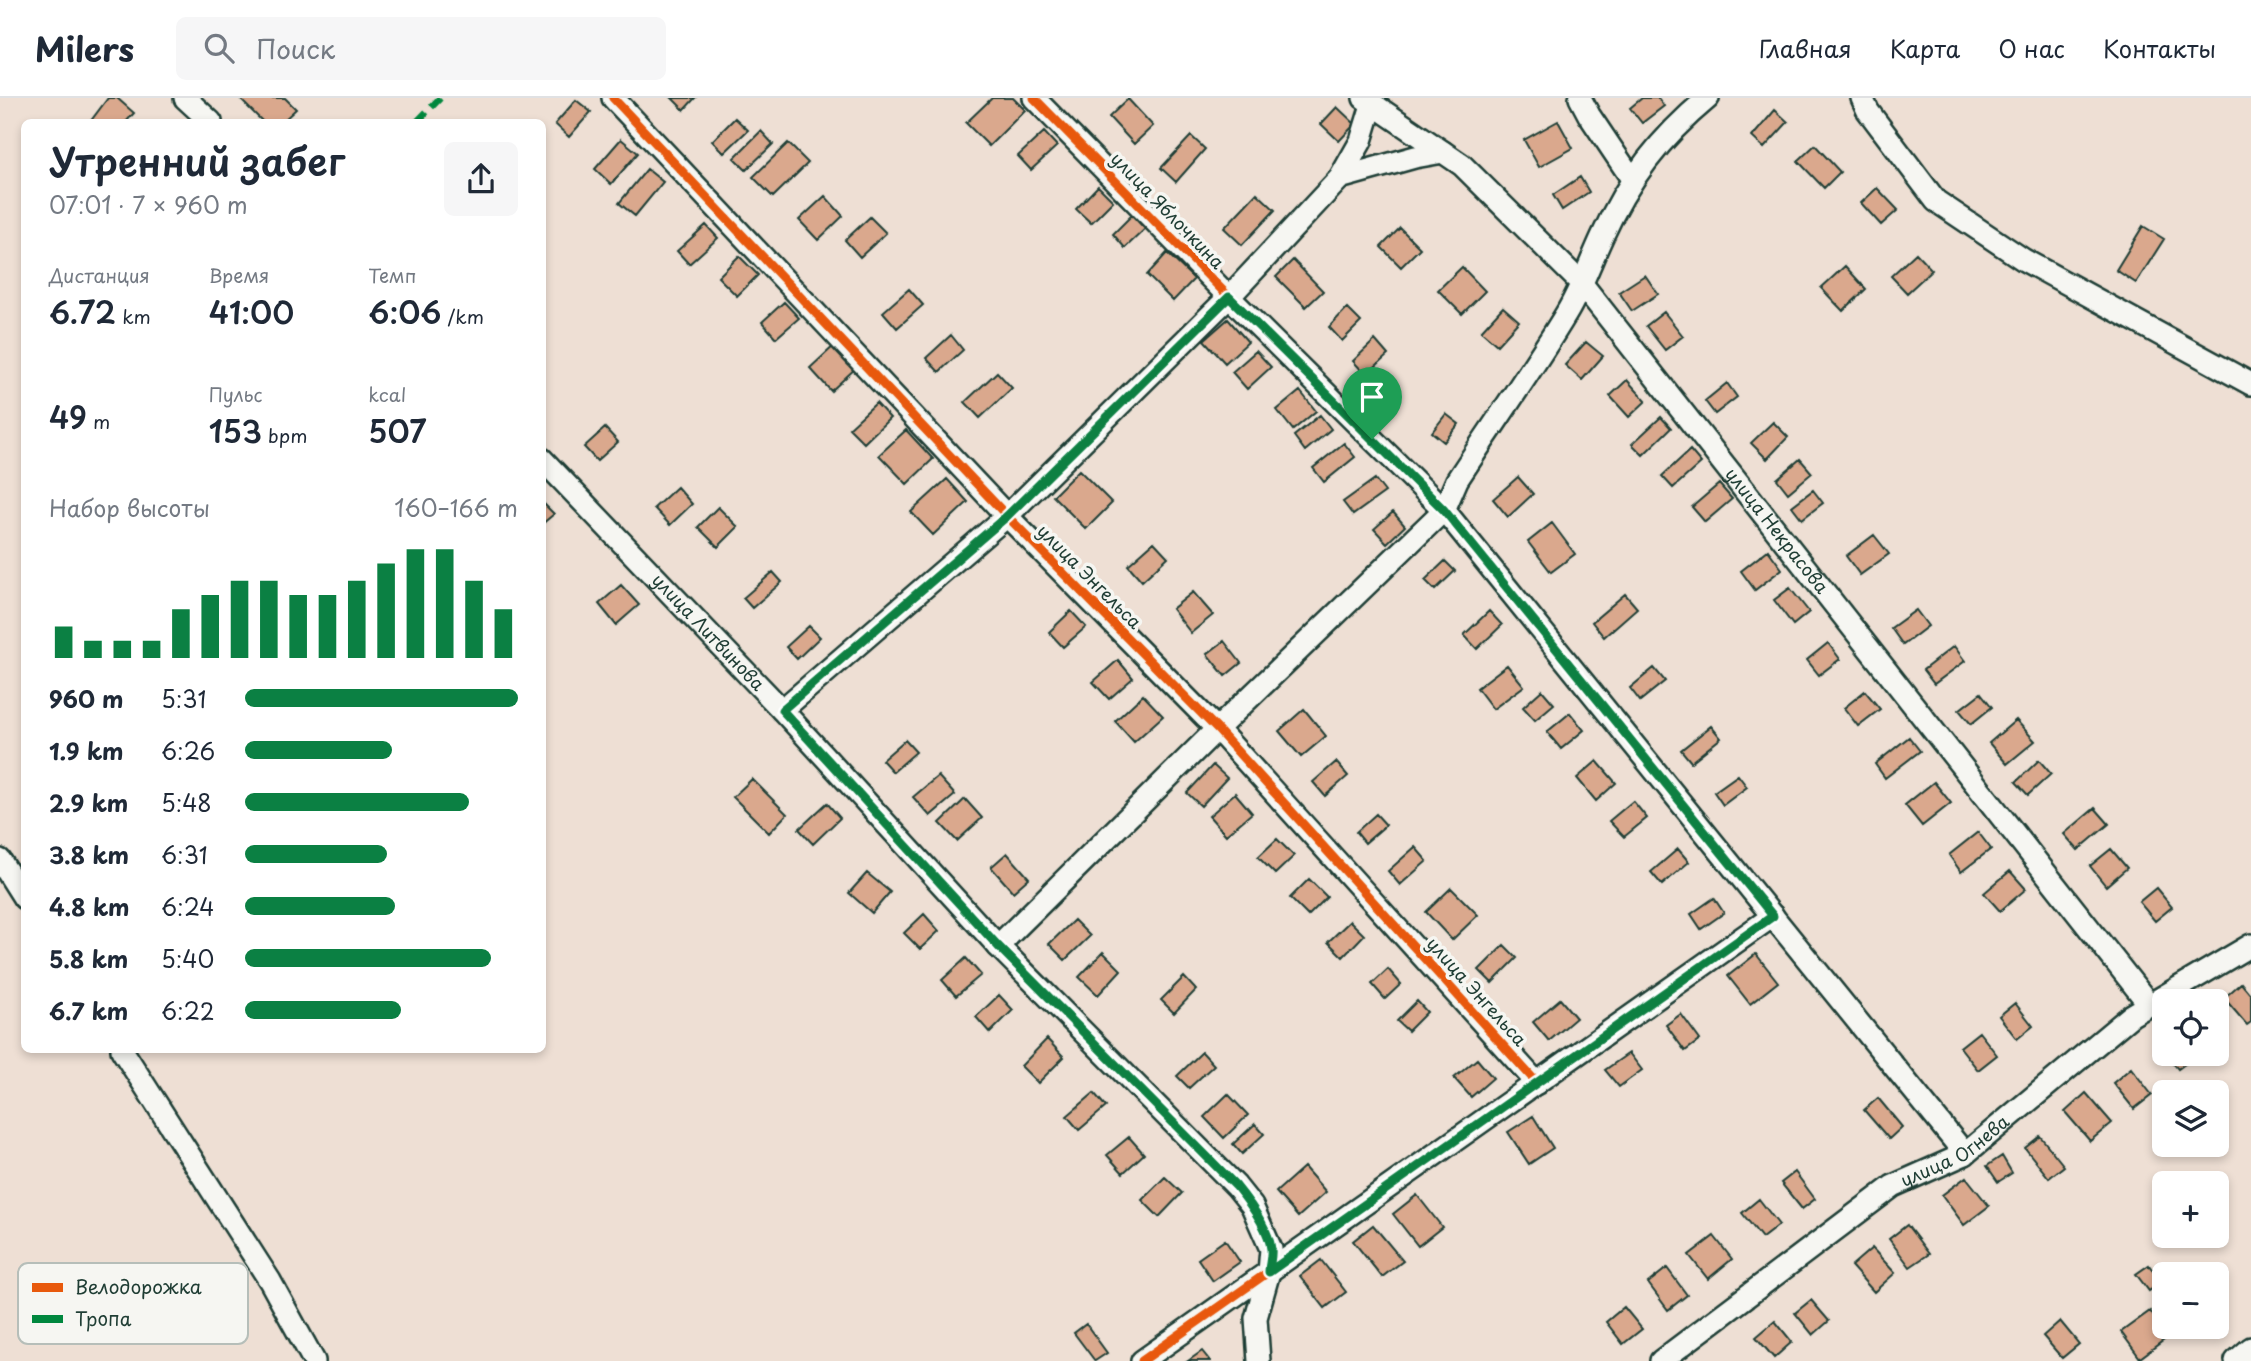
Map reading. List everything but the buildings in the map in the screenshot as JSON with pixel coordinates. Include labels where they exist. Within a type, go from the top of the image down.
[{"type":"street","points":[[185,98],[208,119]]},
{"type":"street","name":"улица Энгельса","points":[[614,98],[1007,516],[1217,729],[1537,1083]]},
{"type":"street","name":"улица Яблочкина","points":[[1034,98],[1229,297],[1444,510],[1965,1154]]},
{"type":"street","points":[[1580,98],[1632,179]]},
{"type":"street","points":[[998,946],[1444,510],[1457,480],[1566,313],[1582,284],[1602,235],[1632,179],[1654,149],[1708,98]]},
{"type":"street","points":[[1863,98],[1868,111],[1936,201],[2024,260],[2251,384]]},
{"type":"street","points":[[782,710],[1007,516],[1229,297],[1340,178],[1361,141],[1368,102]]},
{"type":"street","name":"улица Некрасова","points":[[1368,102],[1462,165],[1582,284],[2148,1003]]},
{"type":"street","points":[[1340,178],[1443,152]]},
{"type":"street","name":"улица Литвинова","points":[[546,463],[782,710],[998,946],[1236,1186],[1252,1206],[1268,1237],[1271,1249],[1269,1272],[1256,1318],[1259,1361]]},
{"type":"street","points":[[0,860],[21,893]]},
{"type":"street","points":[[1142,1361],[1773,916]]},
{"type":"street","name":"улица Огнева","points":[[1661,1361],[1893,1186],[1965,1154],[2148,1003],[2251,945]]},
{"type":"street","points":[[124,1053],[270,1281],[314,1361]]},
{"type":"street","points":[[2236,1361],[2251,1349]]},
{"type":"marked path","points":[[420,119],[440,98]]},
{"type":"cycle path","points":[[613,98],[1007,516],[1217,729],[1537,1083]]},
{"type":"cycle path","points":[[1034,98],[1229,297],[1444,510],[1773,916],[1142,1361]]},
{"type":"route","points":[[1229,297],[1372,439],[1444,510],[1773,916],[1269,1272],[1271,1249],[1268,1237],[1252,1206],[1236,1186],[998,946],[782,710],[1007,516],[1229,297]]}]
